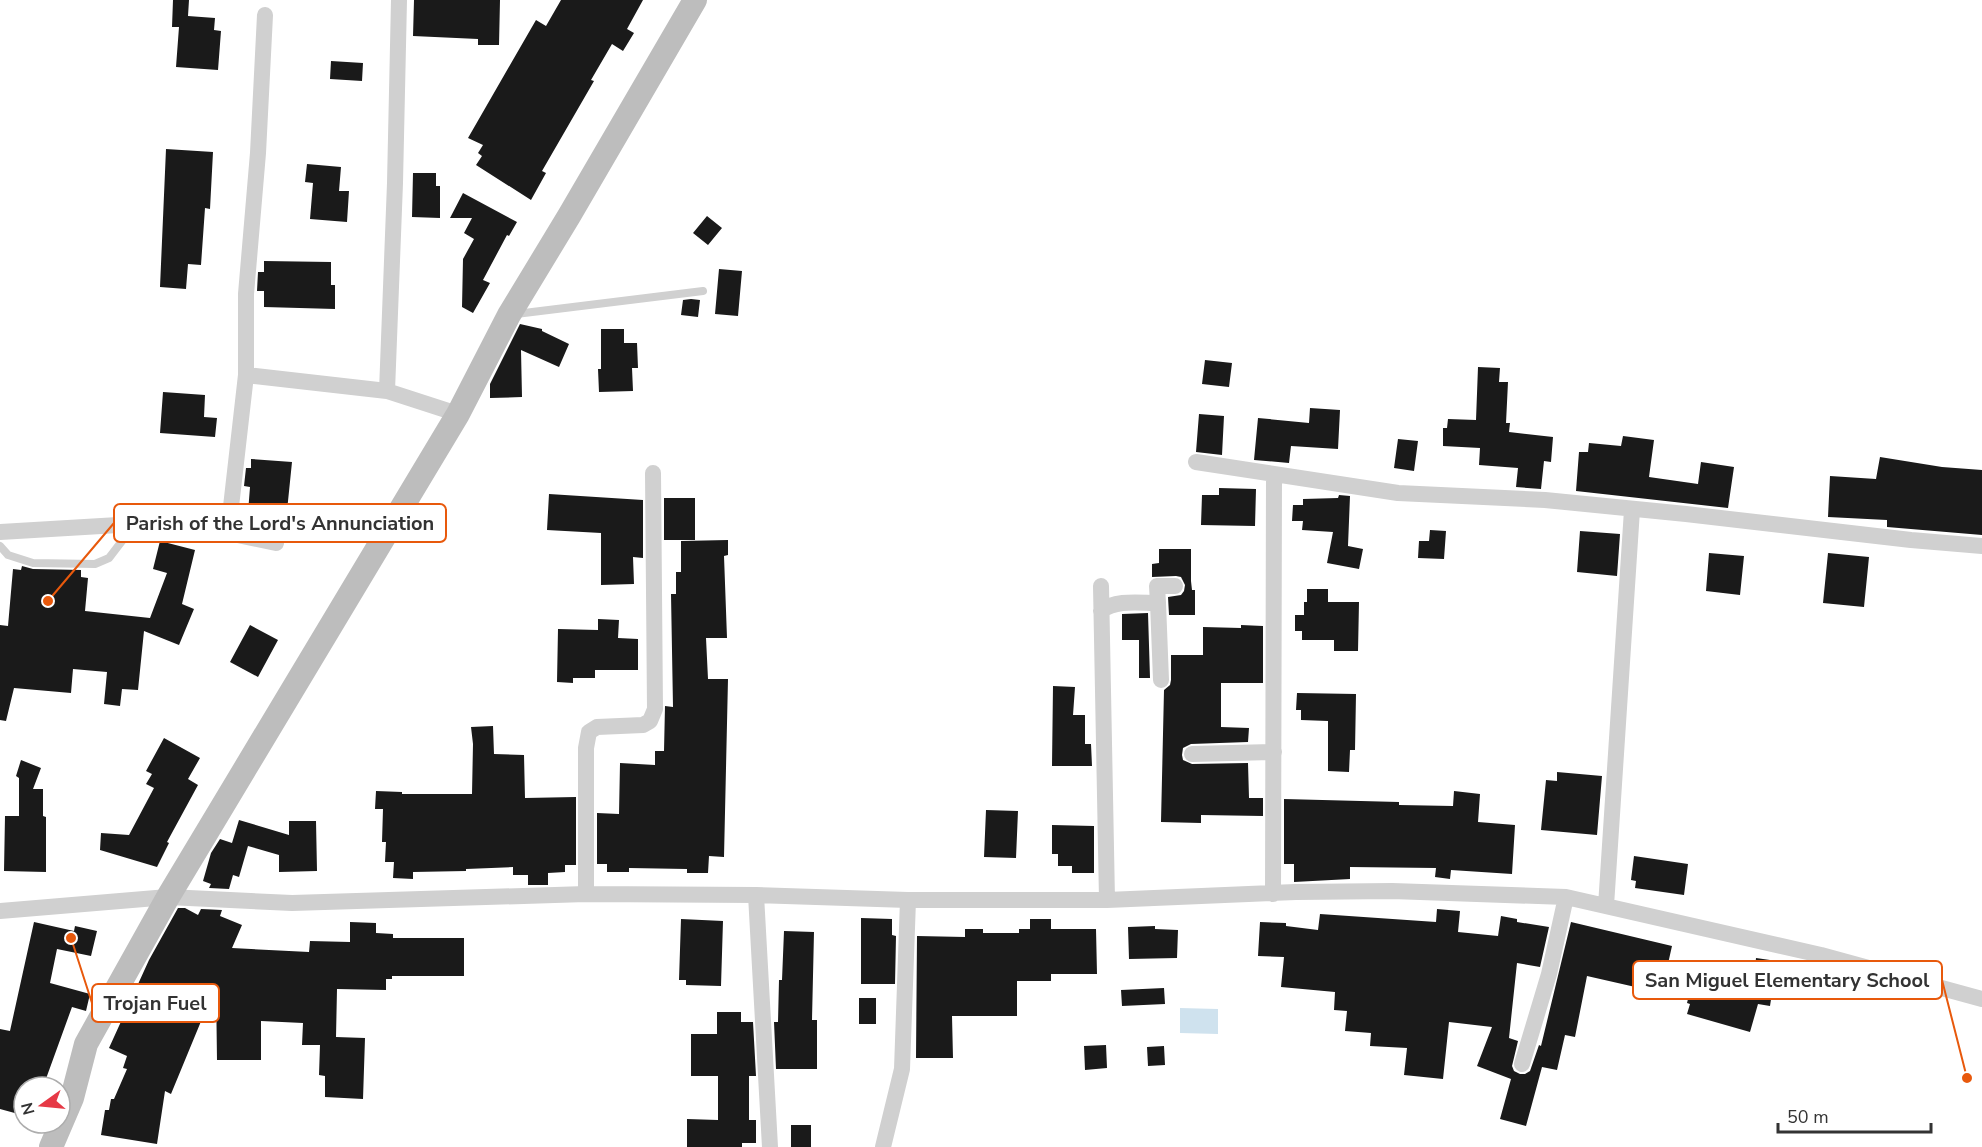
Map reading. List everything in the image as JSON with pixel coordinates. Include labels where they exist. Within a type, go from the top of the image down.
[{"type":"main road","points":[[51,1147],[72,1098],[86,1044],[168,897],[458,414],[509,315],[695,0]]},
{"type":"street","points":[[387,391],[399,0]]},
{"type":"street","points":[[228,533],[246,375],[246,294],[258,153],[265,15]]},
{"type":"street","points":[[246,375],[387,391],[458,414]]},
{"type":"street","points":[[1196,462],[1398,493],[1545,500],[1982,546]]},
{"type":"street","points":[[586,894],[587,737],[589,732],[597,727],[644,725],[650,721],[655,709],[653,473]]},
{"type":"street","points":[[1273,894],[1274,475]]},
{"type":"street","points":[[1606,906],[1632,510]]},
{"type":"street","points":[[0,532],[135,524],[228,533],[276,543]]},
{"type":"street","points":[[1101,586],[1107,900]]},
{"type":"street","points":[[1161,680],[1157,586],[1175,586]]},
{"type":"street","points":[[1101,611],[1117,603],[1158,603]]},
{"type":"street","points":[[1192,754],[1274,752]]},
{"type":"street","points":[[0,911],[168,897],[292,903],[586,894],[756,895],[908,900],[1107,900],[1392,891],[1566,897],[1821,956],[1982,999]]},
{"type":"street","points":[[756,895],[770,1147]]},
{"type":"street","points":[[1522,1064],[1549,974],[1566,897]]},
{"type":"street","points":[[883,1147],[902,1069],[908,900]]},
{"type":"lane","points":[[509,315],[703,291]]},
{"type":"lane","points":[[0,546],[8,555],[33,563],[95,564],[109,558],[135,524]]},
{"type":"water","points":[[1180,1008],[1218,1009],[1218,1034],[1180,1033]]},
{"type":"building","points":[[173,0],[189,0],[188,16],[215,18],[214,30],[221,31],[218,70],[176,67],[179,27],[172,27]]},
{"type":"building","points":[[414,0],[500,0],[499,45],[478,45],[478,39],[413,36]]},
{"type":"building","points":[[561,0],[643,0],[627,29],[634,33],[623,51],[612,44],[591,80],[594,81],[542,171],[546,173],[531,200],[476,165],[482,156],[478,153],[483,145],[468,138],[536,20],[546,26]]},
{"type":"building","points":[[331,61],[363,63],[362,81],[330,79]]},
{"type":"building","points":[[166,149],[213,152],[210,209],[205,208],[201,265],[188,264],[186,289],[160,287]]},
{"type":"building","points":[[307,164],[341,167],[339,191],[349,191],[347,222],[310,219],[313,183],[305,182]]},
{"type":"building","points":[[413,173],[436,173],[436,186],[440,186],[440,218],[412,217]]},
{"type":"building","points":[[463,193],[517,222],[509,236],[507,235],[483,280],[490,283],[473,313],[462,307],[463,259],[474,239],[464,233],[472,218],[450,218]]},
{"type":"building","points":[[707,216],[722,228],[708,245],[693,233]]},
{"type":"building","points":[[264,261],[331,262],[331,285],[335,285],[335,309],[264,307],[264,291],[257,291],[258,272],[264,272]]},
{"type":"building","points":[[719,269],[742,271],[738,316],[715,314]]},
{"type":"building","points":[[683,300],[700,300],[698,317],[681,315]]},
{"type":"building","points":[[520,324],[542,329],[569,344],[559,367],[521,350],[522,397],[490,398],[490,384]]},
{"type":"building","points":[[601,329],[624,329],[624,343],[637,343],[638,368],[632,368],[633,391],[599,392]]},
{"type":"building","points":[[1205,360],[1232,363],[1229,387],[1202,384]]},
{"type":"building","points":[[1478,367],[1500,368],[1499,382],[1508,382],[1506,423],[1510,423],[1509,432],[1553,437],[1551,462],[1544,461],[1541,489],[1516,487],[1518,468],[1479,465],[1480,448],[1443,446],[1443,428],[1447,428],[1448,419],[1476,420]]},
{"type":"building","points":[[163,392],[205,395],[204,417],[217,418],[215,437],[160,433]]},
{"type":"building","points":[[1310,408],[1340,410],[1338,449],[1291,446],[1289,463],[1254,460],[1258,418],[1309,423]]},
{"type":"building","points":[[1199,414],[1224,416],[1222,455],[1196,452]]},
{"type":"building","points":[[1623,436],[1654,440],[1649,477],[1698,484],[1701,462],[1734,467],[1728,508],[1576,491],[1579,452],[1588,452],[1589,443],[1621,446]]},
{"type":"building","points":[[1398,439],[1418,441],[1414,471],[1394,468]]},
{"type":"building","points":[[1880,457],[1942,467],[1982,470],[1982,535],[1887,527],[1887,520],[1828,517],[1830,476],[1876,479]]},
{"type":"building","points":[[251,459],[292,462],[287,511],[305,513],[304,531],[247,526],[250,487],[244,486],[246,468],[251,468]]},
{"type":"building","points":[[1219,488],[1256,489],[1255,526],[1201,525],[1202,495],[1219,495]]},
{"type":"building","points":[[549,494],[643,500],[643,558],[633,557],[634,584],[601,585],[601,533],[547,530]]},
{"type":"building","points":[[1339,495],[1350,496],[1348,546],[1363,549],[1359,569],[1327,563],[1333,532],[1302,530],[1303,521],[1292,521],[1293,505],[1303,505],[1303,499],[1338,498]]},
{"type":"building","points":[[664,498],[695,498],[695,540],[664,540]]},
{"type":"building","points":[[1430,530],[1446,531],[1444,559],[1418,558],[1419,541],[1429,541]]},
{"type":"building","points":[[1580,531],[1620,534],[1617,576],[1577,572]]},
{"type":"building","points":[[728,540],[728,555],[724,556],[727,638],[706,638],[708,679],[728,679],[724,857],[709,856],[708,873],[687,873],[687,869],[629,868],[629,872],[607,872],[607,864],[597,864],[597,813],[619,814],[620,763],[655,765],[655,751],[664,751],[665,706],[673,707],[671,594],[676,594],[676,572],[681,572],[681,541]]},
{"type":"building","points":[[160,541],[195,550],[182,604],[194,609],[179,645],[144,631],[138,690],[122,689],[120,706],[104,704],[107,672],[73,669],[71,693],[14,688],[6,721],[0,720],[0,625],[8,626],[13,569],[21,570],[22,566],[33,569],[81,570],[81,577],[88,578],[85,611],[150,618],[167,573],[153,569]]},
{"type":"building","points":[[1159,549],[1191,549],[1191,581],[1192,590],[1195,590],[1195,615],[1169,615],[1168,597],[1181,595],[1185,585],[1181,577],[1152,577],[1152,564],[1159,563]]},
{"type":"building","points":[[1709,553],[1744,556],[1740,595],[1706,591]]},
{"type":"building","points":[[1828,553],[1869,557],[1864,607],[1823,603]]},
{"type":"building","points":[[1307,589],[1328,589],[1328,602],[1359,602],[1358,651],[1334,651],[1334,640],[1302,640],[1302,631],[1295,631],[1295,615],[1304,615]]},
{"type":"building","points":[[1148,613],[1150,678],[1139,678],[1139,640],[1122,640],[1122,614]]},
{"type":"building","points":[[598,619],[619,620],[618,638],[638,639],[638,670],[595,670],[595,678],[573,678],[573,683],[557,682],[558,629],[598,630]]},
{"type":"building","points":[[250,625],[278,640],[258,677],[230,662]]},
{"type":"building","points":[[1241,625],[1263,626],[1263,683],[1221,683],[1221,727],[1249,728],[1248,742],[1191,744],[1183,748],[1182,755],[1183,760],[1192,764],[1248,763],[1249,798],[1263,798],[1263,816],[1201,815],[1201,823],[1161,822],[1164,690],[1170,685],[1171,680],[1171,655],[1203,655],[1203,627],[1241,628]]},
{"type":"building","points":[[1053,686],[1075,687],[1073,715],[1085,715],[1085,744],[1091,744],[1092,766],[1052,766]]},
{"type":"building","points":[[1297,693],[1356,694],[1355,750],[1350,750],[1349,772],[1328,771],[1328,721],[1301,720],[1301,710],[1296,710]]},
{"type":"building","points":[[493,726],[494,754],[524,755],[525,798],[576,797],[576,865],[565,865],[565,872],[548,873],[548,885],[528,885],[528,875],[513,875],[513,867],[413,872],[413,879],[393,878],[394,862],[385,862],[386,842],[382,842],[383,809],[375,809],[376,791],[402,792],[402,794],[472,794],[471,727]]},
{"type":"building","points":[[164,738],[200,758],[188,779],[198,785],[167,842],[169,843],[157,867],[100,850],[101,833],[129,835],[154,788],[146,784],[152,774],[146,771]]},
{"type":"building","points":[[21,760],[41,768],[33,789],[43,789],[43,816],[46,817],[46,872],[4,871],[5,816],[19,816],[19,778],[16,776]]},
{"type":"building","points":[[1557,772],[1602,776],[1597,835],[1541,830],[1546,780],[1557,781]]},
{"type":"building","points":[[1454,791],[1480,794],[1478,822],[1515,825],[1512,874],[1451,870],[1450,879],[1435,877],[1436,868],[1350,867],[1350,879],[1294,882],[1294,864],[1284,864],[1284,799],[1453,806]]},
{"type":"building","points":[[986,810],[1018,811],[1016,858],[984,857]]},
{"type":"building","points":[[239,820],[289,835],[289,821],[316,821],[317,871],[279,872],[279,855],[248,846],[239,877],[233,875],[229,889],[209,888],[211,884],[203,881],[211,853],[220,839],[232,843]]},
{"type":"building","points":[[1052,825],[1094,826],[1094,873],[1072,873],[1072,866],[1058,866],[1058,854],[1052,854]]},
{"type":"building","points":[[1634,856],[1688,864],[1684,895],[1635,888],[1636,881],[1631,880]]},
{"type":"building","points":[[178,908],[185,908],[198,915],[201,909],[222,910],[220,916],[242,925],[232,948],[309,952],[310,941],[350,942],[350,922],[376,923],[376,933],[393,934],[393,938],[464,938],[464,976],[392,976],[392,979],[386,979],[386,990],[337,989],[336,1037],[365,1038],[363,1099],[325,1097],[325,1076],[319,1075],[320,1045],[302,1045],[303,1023],[261,1021],[261,1060],[217,1060],[216,985],[171,1094],[165,1091],[157,1144],[101,1135],[105,1110],[109,1110],[111,1099],[114,1099],[127,1069],[123,1068],[127,1056],[109,1048],[149,960]]},
{"type":"building","points":[[1437,909],[1460,911],[1458,932],[1498,936],[1501,916],[1517,919],[1517,922],[1549,927],[1540,967],[1517,963],[1509,1038],[1518,1041],[1512,1066],[1514,1071],[1520,1074],[1530,1071],[1539,1045],[1541,1046],[1571,922],[1672,946],[1665,977],[1695,986],[1702,960],[1728,967],[1730,962],[1755,969],[1756,958],[1777,961],[1770,1006],[1758,1004],[1750,1032],[1687,1014],[1690,1004],[1687,1003],[1688,999],[1587,976],[1575,1037],[1565,1035],[1557,1070],[1542,1067],[1526,1126],[1500,1119],[1511,1079],[1477,1066],[1492,1027],[1449,1022],[1443,1079],[1404,1075],[1407,1048],[1370,1046],[1371,1033],[1345,1031],[1347,1011],[1334,1010],[1335,992],[1281,987],[1284,957],[1258,956],[1260,922],[1286,923],[1286,926],[1318,930],[1320,914],[1436,922]]},
{"type":"building","points":[[861,918],[892,919],[892,935],[896,936],[895,984],[861,984]]},
{"type":"building","points":[[681,919],[723,921],[721,986],[686,985],[686,980],[679,980]]},
{"type":"building","points":[[1030,919],[1051,919],[1051,929],[1096,929],[1097,974],[1051,974],[1051,981],[1017,981],[1017,1016],[952,1016],[953,1058],[916,1058],[917,936],[965,937],[965,929],[983,929],[983,933],[1019,933],[1019,929],[1030,929]]},
{"type":"building","points":[[34,922],[74,931],[75,926],[97,931],[91,956],[57,949],[50,983],[90,994],[86,1011],[72,1007],[47,1075],[12,1075],[12,1112],[0,1109],[0,1029],[10,1031]]},
{"type":"building","points":[[1155,926],[1155,929],[1178,930],[1177,958],[1129,959],[1128,927]]},
{"type":"building","points":[[784,931],[814,932],[812,1020],[817,1020],[817,1069],[776,1069],[774,1022],[778,1022]]},
{"type":"building","points":[[1164,988],[1165,1004],[1122,1006],[1121,990]]},
{"type":"building","points":[[859,998],[876,998],[876,1024],[859,1024]]},
{"type":"building","points":[[717,1012],[741,1012],[741,1022],[753,1022],[756,1076],[749,1076],[749,1120],[756,1120],[756,1143],[742,1143],[742,1147],[687,1147],[687,1119],[718,1120],[718,1076],[691,1076],[691,1034],[717,1034]]},
{"type":"building","points":[[1106,1045],[1107,1068],[1085,1070],[1084,1046]]},
{"type":"building","points":[[1164,1046],[1165,1065],[1148,1066],[1147,1047]]},
{"type":"building","points":[[791,1125],[811,1125],[811,1147],[791,1147]]},
{"type":"place","name":"Parish of the Lord's Annunciation","points":[[48,601]]},
{"type":"place","name":"Trojan Fuel","points":[[71,938]]},
{"type":"place","name":"San Miguel Elementary School","points":[[1967,1078]]}]
